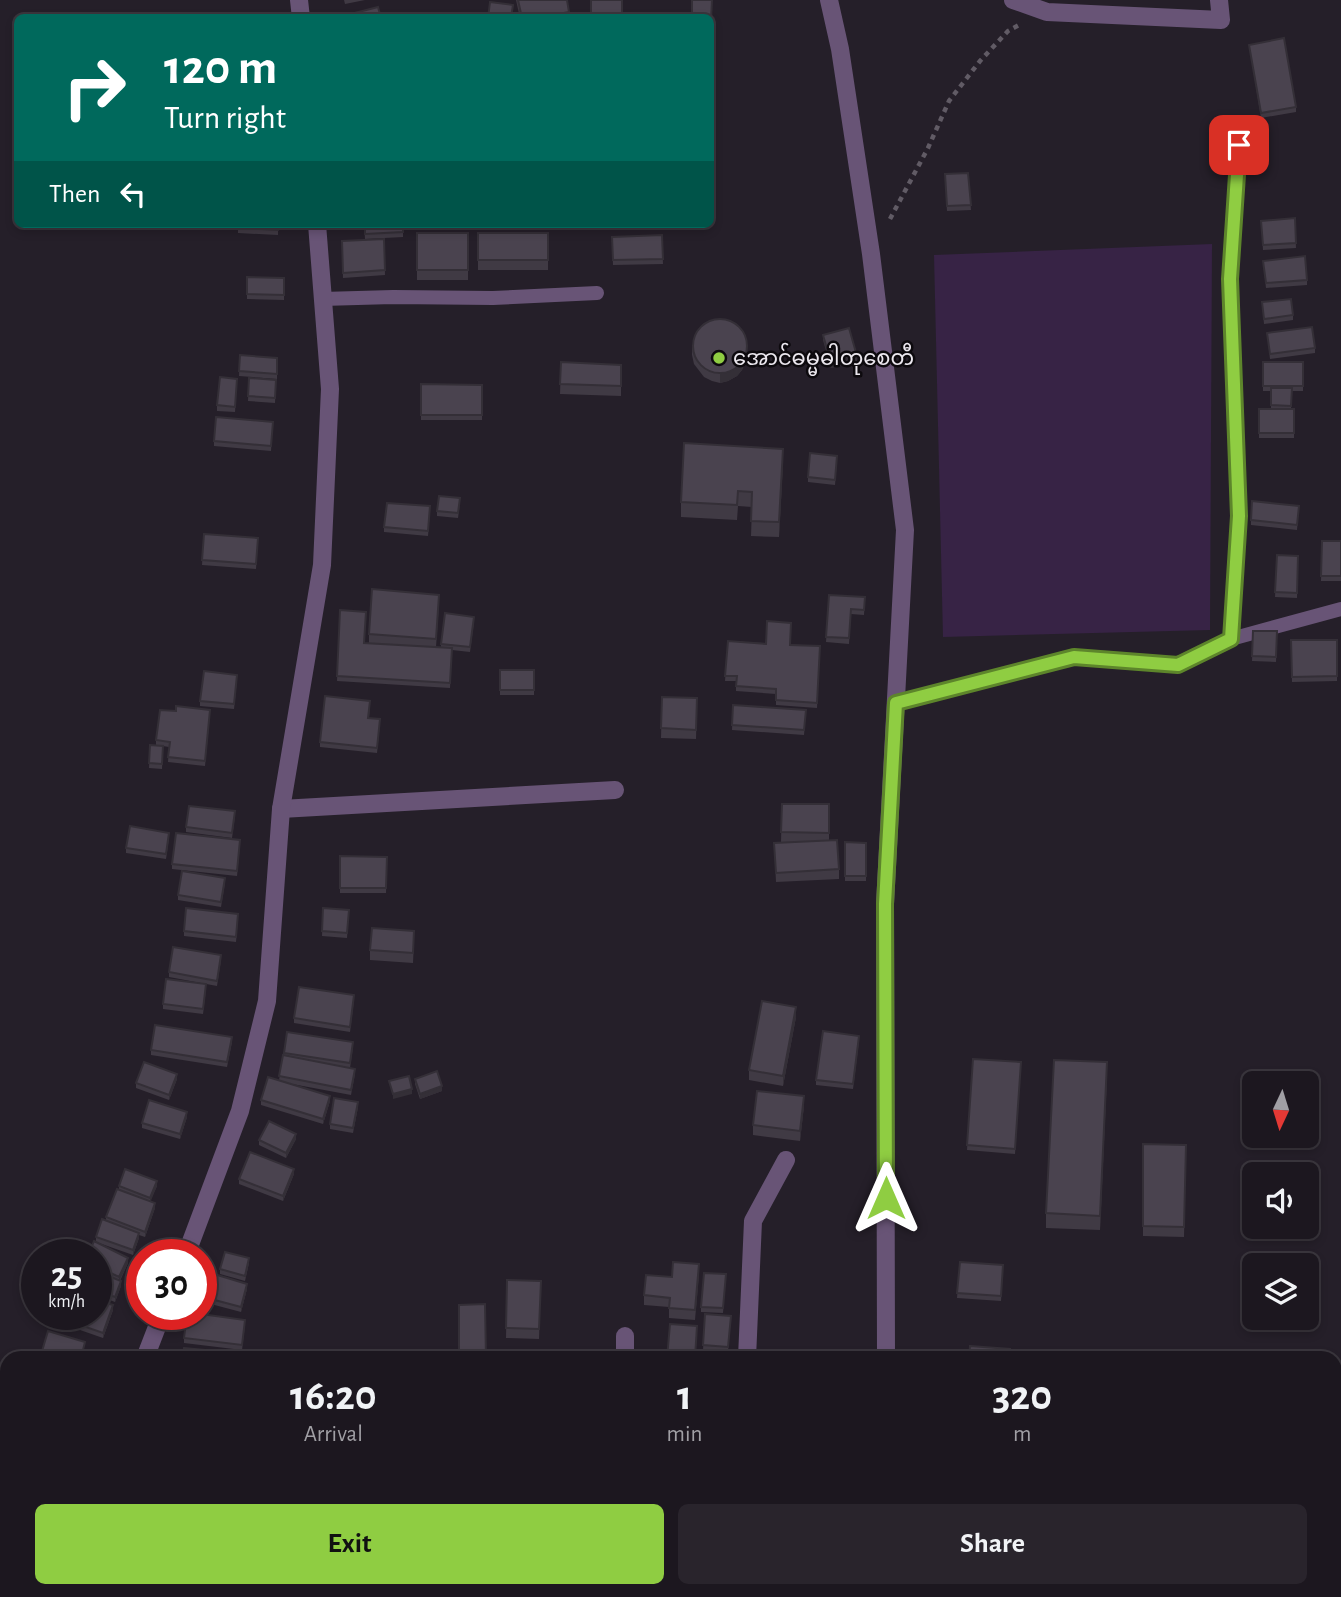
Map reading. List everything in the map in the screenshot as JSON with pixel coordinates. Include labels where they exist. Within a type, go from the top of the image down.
[{"type":"street","points":[[838,0],[829,0],[840,50],[871,254],[905,530],[885,904],[886,1351]]},
{"type":"street","points":[[1013,0],[1047,12],[1221,20],[1219,0]]},
{"type":"street","points":[[192,1239],[240,1111],[267,1001],[281,809],[322,565],[330,389],[317,228]]},
{"type":"street","points":[[281,809],[615,790]]},
{"type":"street","points":[[747,1351],[753,1221],[786,1160]]},
{"type":"street","points":[[148,1351],[156,1330]]},
{"type":"street","points":[[625,1336],[625,1351]]},
{"type":"lane","points":[[1231,639],[1239,516],[1230,279],[1239,145]]},
{"type":"lane","points":[[322,299],[481,298],[597,293]]},
{"type":"lane","points":[[896,703],[1074,657],[1178,665],[1231,639],[1341,609]]},
{"type":"path","points":[[871,254],[928,148],[949,102],[980,61],[1008,31],[1047,12]]},
{"type":"shaded area","points":[[1212,244],[1210,630],[943,637],[934,255]]},
{"type":"building","points":[[518,0],[567,0],[569,12],[521,14]]},
{"type":"building","points":[[591,0],[622,0],[622,14],[591,14]]},
{"type":"building","points":[[692,0],[712,0],[711,14],[692,14]]},
{"type":"building","points":[[490,2],[513,5],[512,14],[488,14]]},
{"type":"building","points":[[378,7],[380,14],[351,14]]},
{"type":"building","points":[[1284,38],[1296,107],[1261,113],[1249,45]]},
{"type":"building","points":[[968,173],[971,205],[947,206],[945,174]]},
{"type":"building","points":[[1295,218],[1296,243],[1263,245],[1261,221]]},
{"type":"building","points":[[238,228],[278,228],[278,230]]},
{"type":"building","points":[[365,228],[403,228],[403,232],[365,234]]},
{"type":"building","points":[[417,233],[468,233],[468,270],[417,270]]},
{"type":"building","points":[[478,233],[548,233],[548,260],[478,260]]},
{"type":"building","points":[[662,235],[663,259],[613,260],[612,237]]},
{"type":"building","points":[[384,239],[385,270],[343,273],[342,241]]},
{"type":"building","points":[[1305,256],[1307,280],[1266,283],[1263,261]]},
{"type":"building","points":[[247,277],[284,278],[284,295],[247,294]]},
{"type":"building","points":[[1291,299],[1293,315],[1264,319],[1262,302]]},
{"type":"building","name":"အောင်ဓမ္မဓါတုစေတီ","points":[[720,319],[739,327],[747,346],[739,365],[720,373],[701,365],[693,346],[701,327]]},
{"type":"building","points":[[1312,327],[1315,348],[1270,354],[1267,333]]},
{"type":"building","points":[[849,328],[857,356],[831,363],[823,335]]},
{"type":"building","points":[[240,355],[277,358],[277,374],[239,371]]},
{"type":"building","points":[[561,362],[621,365],[621,386],[560,384]]},
{"type":"building","points":[[1263,362],[1303,362],[1303,386],[1263,386]]},
{"type":"building","points":[[220,377],[237,379],[235,407],[217,405]]},
{"type":"building","points":[[249,378],[276,380],[275,398],[248,396]]},
{"type":"building","points":[[421,384],[482,385],[482,415],[421,415]]},
{"type":"building","points":[[1271,388],[1292,388],[1291,406],[1271,405]]},
{"type":"building","points":[[1259,409],[1294,409],[1294,433],[1259,433]]},
{"type":"building","points":[[216,417],[273,422],[271,446],[214,441]]},
{"type":"building","points":[[684,443],[783,449],[779,522],[751,521],[752,492],[738,491],[737,505],[681,502]]},
{"type":"building","points":[[810,453],[837,456],[835,480],[808,477]]},
{"type":"building","points":[[439,496],[460,498],[458,513],[437,511]]},
{"type":"building","points":[[1252,501],[1299,506],[1297,525],[1251,520]]},
{"type":"building","points":[[387,503],[430,506],[428,531],[384,527]]},
{"type":"building","points":[[204,534],[258,538],[256,564],[202,560]]},
{"type":"building","points":[[1322,541],[1341,541],[1341,576],[1321,576]]},
{"type":"building","points":[[1277,555],[1298,556],[1297,593],[1275,592]]},
{"type":"building","points":[[372,589],[439,595],[436,639],[369,634]]},
{"type":"building","points":[[829,595],[865,597],[864,610],[851,609],[849,638],[826,637]]},
{"type":"building","points":[[340,610],[366,612],[364,643],[452,648],[450,683],[337,676]]},
{"type":"building","points":[[445,613],[474,617],[470,647],[441,644]]},
{"type":"building","points":[[767,621],[791,623],[790,645],[820,646],[817,703],[776,700],[776,689],[736,686],[737,676],[725,676],[728,641],[766,644]]},
{"type":"building","points":[[1253,631],[1277,631],[1276,657],[1252,656]]},
{"type":"building","points":[[1291,640],[1337,640],[1337,676],[1292,677]]},
{"type":"building","points":[[500,670],[534,670],[534,690],[500,690]]},
{"type":"building","points":[[204,671],[237,675],[234,704],[200,701]]},
{"type":"building","points":[[325,696],[370,701],[368,718],[380,719],[377,748],[320,742]]},
{"type":"building","points":[[662,697],[697,698],[696,730],[661,728]]},
{"type":"building","points":[[733,705],[806,710],[804,730],[732,725]]},
{"type":"building","points":[[176,706],[210,710],[205,761],[168,757],[170,742],[156,740],[160,710],[176,711]]},
{"type":"building","points":[[150,745],[163,746],[162,764],[149,763]]},
{"type":"building","points":[[782,804],[829,804],[829,833],[781,832]]},
{"type":"building","points":[[189,806],[235,811],[232,833],[186,827]]},
{"type":"building","points":[[130,826],[169,833],[166,854],[126,848]]},
{"type":"building","points":[[176,833],[240,840],[237,871],[172,864]]},
{"type":"building","points":[[837,840],[839,869],[776,873],[774,843]]},
{"type":"building","points":[[845,842],[866,843],[866,876],[845,876]]},
{"type":"building","points":[[340,856],[387,857],[386,888],[340,888]]},
{"type":"building","points":[[182,871],[225,878],[221,902],[178,895]]},
{"type":"building","points":[[186,908],[238,914],[236,937],[184,931]]},
{"type":"building","points":[[323,908],[349,910],[347,933],[322,931]]},
{"type":"building","points":[[372,928],[414,931],[413,953],[370,950]]},
{"type":"building","points":[[173,947],[221,955],[217,981],[169,972]]},
{"type":"building","points":[[166,979],[206,984],[203,1009],[163,1004]]},
{"type":"building","points":[[299,987],[354,995],[350,1027],[294,1018]]},
{"type":"building","points":[[762,1001],[796,1007],[783,1076],[749,1070]]},
{"type":"building","points":[[155,1025],[232,1037],[227,1062],[151,1050]]},
{"type":"building","points":[[823,1031],[859,1036],[853,1084],[816,1080]]},
{"type":"building","points":[[287,1032],[353,1042],[350,1063],[284,1053]]},
{"type":"building","points":[[283,1055],[355,1069],[351,1090],[279,1076]]},
{"type":"building","points":[[973,1059],[1021,1062],[1015,1149],[967,1145]]},
{"type":"building","points":[[1054,1060],[1107,1062],[1100,1216],[1046,1213]]},
{"type":"building","points":[[144,1062],[177,1074],[169,1095],[136,1083]]},
{"type":"building","points":[[437,1071],[442,1086],[420,1094],[415,1079]]},
{"type":"building","points":[[409,1076],[412,1089],[393,1094],[389,1081]]},
{"type":"building","points":[[268,1077],[330,1096],[323,1119],[261,1100]]},
{"type":"building","points":[[757,1091],[804,1096],[800,1131],[753,1125]]},
{"type":"building","points":[[334,1098],[358,1102],[353,1128],[330,1124]]},
{"type":"building","points":[[149,1100],[187,1112],[180,1134],[142,1123]]},
{"type":"building","points":[[269,1121],[296,1134],[286,1153],[259,1140]]},
{"type":"building","points":[[1143,1144],[1186,1145],[1184,1227],[1143,1226]]},
{"type":"building","points":[[250,1152],[294,1169],[283,1196],[239,1179]]},
{"type":"building","points":[[125,1169],[157,1181],[150,1198],[119,1186]]},
{"type":"building","points":[[117,1189],[155,1203],[145,1232],[106,1217]]},
{"type":"building","points":[[102,1219],[139,1233],[137,1239],[126,1239],[126,1248],[112,1243],[112,1239],[96,1237]]},
{"type":"building","points":[[112,1250],[126,1257],[119,1277],[112,1274]]},
{"type":"building","points":[[225,1252],[249,1258],[245,1276],[220,1269]]},
{"type":"building","points":[[673,1262],[699,1264],[695,1310],[669,1308],[670,1298],[644,1295],[646,1275],[672,1277]]},
{"type":"building","points":[[960,1262],[1003,1265],[1001,1296],[957,1293]]},
{"type":"building","points":[[704,1273],[726,1274],[723,1308],[701,1307]]},
{"type":"building","points":[[217,1275],[247,1284],[241,1307],[217,1301]]},
{"type":"building","points":[[112,1277],[121,1281],[115,1297],[112,1296]]},
{"type":"building","points":[[507,1280],[541,1281],[539,1329],[506,1328]]},
{"type":"building","points":[[485,1304],[486,1351],[459,1351],[459,1305]]},
{"type":"building","points":[[705,1314],[731,1316],[728,1347],[703,1345]]},
{"type":"building","points":[[217,1316],[245,1320],[242,1345],[184,1338],[185,1330],[217,1330]]},
{"type":"building","points":[[670,1324],[697,1326],[695,1351],[668,1351]]},
{"type":"building","points":[[48,1331],[85,1342],[83,1351],[42,1351]]},
{"type":"building","points":[[970,1346],[1010,1349],[1010,1351],[970,1351]]},
{"type":"building","points":[[184,1348],[215,1351],[184,1351]]},
{"type":"place","name":"အောင်ဓမ္မဓါတုစေတီ","points":[[719,358]]},
{"type":"route","points":[[886,1198],[885,904],[896,703],[1074,657],[1178,665],[1231,639],[1239,516],[1230,279],[1239,145]]}]
